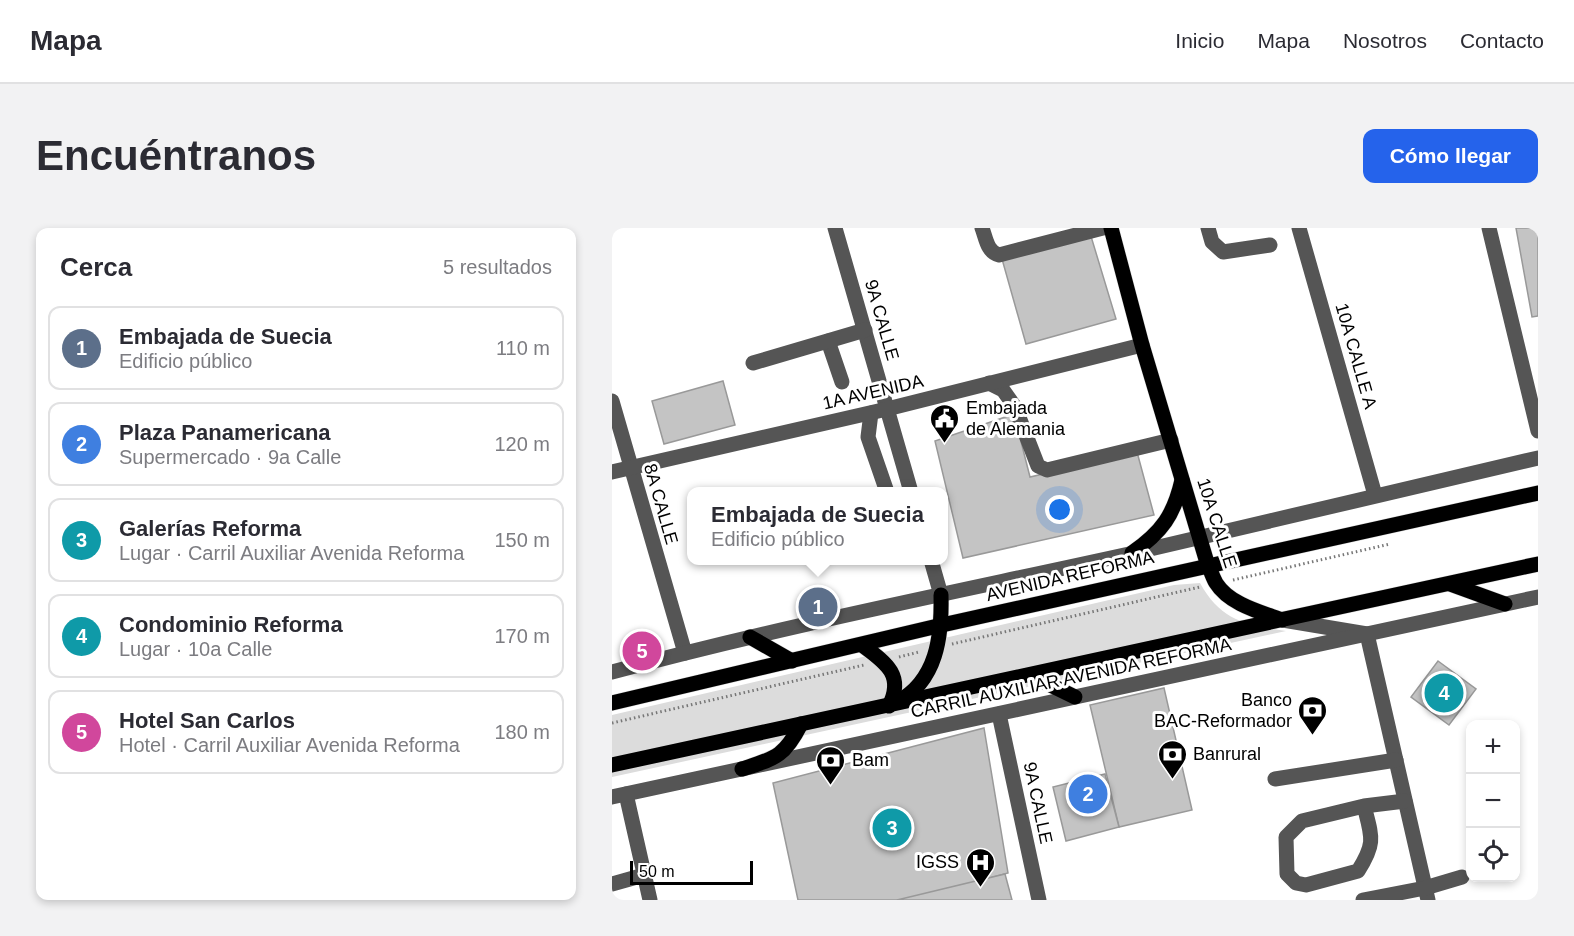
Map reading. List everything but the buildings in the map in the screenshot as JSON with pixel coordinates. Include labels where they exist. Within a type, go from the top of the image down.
[{"type":"main road","name":"10A CALLE","points":[[1111,228],[1142,345],[1208,566],[1216,583],[1237,602],[1283,620]]},
{"type":"main road","points":[[1132,553],[1151,540],[1166,523],[1177,502],[1182,480]]},
{"type":"main road","name":"AVENIDA REFORMA","points":[[612,703],[942,625],[1538,493]]},
{"type":"main road","points":[[612,765],[1538,564]]},
{"type":"main road","points":[[1450,584],[1504,604]]},
{"type":"main road","points":[[889,706],[903,699],[915,688],[929,669],[938,647],[942,625],[941,595]]},
{"type":"main road","points":[[750,637],[792,661]]},
{"type":"main road","points":[[862,645],[883,660],[894,679],[894,693],[889,706]]},
{"type":"main road","points":[[1030,675],[1075,697]]},
{"type":"main road","points":[[742,769],[776,758],[791,744],[801,724]]},
{"type":"street","name":"9A CALLE","points":[[835,228],[910,487]]},
{"type":"street","points":[[982,228],[990,249],[999,255],[1073,232],[1103,228]]},
{"type":"street","points":[[1208,228],[1212,242],[1223,252],[1270,245]]},
{"type":"street","name":"10A CALLE A","points":[[1299,228],[1375,495]]},
{"type":"street","points":[[1489,228],[1538,431]]},
{"type":"street","points":[[753,363],[865,330]]},
{"type":"street","points":[[828,341],[842,381]]},
{"type":"street","name":"1A AVENIDA","points":[[612,472],[888,409],[1142,345]]},
{"type":"street","points":[[989,384],[1003,390],[1015,407],[1038,466],[1047,470],[1171,441]]},
{"type":"street","name":"8A CALLE","points":[[612,401],[685,652]]},
{"type":"street","points":[[871,413],[868,438],[885,487]]},
{"type":"street","points":[[612,672],[685,652],[1132,553],[1538,458]]},
{"type":"street","points":[[932,565],[941,595]]},
{"type":"street","name":"CARRIL AUXILIAR AVENIDA REFORMA","points":[[619,796],[1538,597]]},
{"type":"street","name":"10A CALLE","points":[[1283,620],[1367,634]]},
{"type":"street","points":[[1367,634],[1426,894]]},
{"type":"street","name":"9A CALLE","points":[[999,714],[1039,900]]},
{"type":"street","points":[[1275,779],[1396,760]]},
{"type":"street","points":[[619,796],[650,900]]},
{"type":"street","points":[[1364,806],[1371,833],[1370,853],[1358,871],[1306,885],[1296,883],[1287,874],[1286,837],[1302,821],[1364,806],[1405,801]]},
{"type":"street","points":[[612,884],[644,875]]},
{"type":"street","points":[[1363,900],[1426,894],[1462,878]]},
{"type":"path","points":[[612,723],[1400,541]]},
{"type":"shaded area","points":[[1200,583],[1217,606],[1236,619],[1286,631],[612,777],[612,715],[1174,585]]},
{"type":"place","name":"Embajada de Alemania","points":[[945,444]]},
{"type":"place","name":"Embajada de Suecia","points":[[818,607]]},
{"type":"place","name":"Hotel San Carlos","points":[[642,651]]},
{"type":"place","name":"Condominio Reforma","points":[[1444,693]]},
{"type":"place","name":"Banco BAC-Reformador","points":[[1313,736]]},
{"type":"place","name":"Banrural","points":[[1172,780]]},
{"type":"place","name":"Bam","points":[[831,786]]},
{"type":"place","name":"Plaza Panamericana","points":[[1088,794]]},
{"type":"place","name":"Galerías Reforma","points":[[892,828]]},
{"type":"place","name":"IGSS","points":[[980,888]]}]
